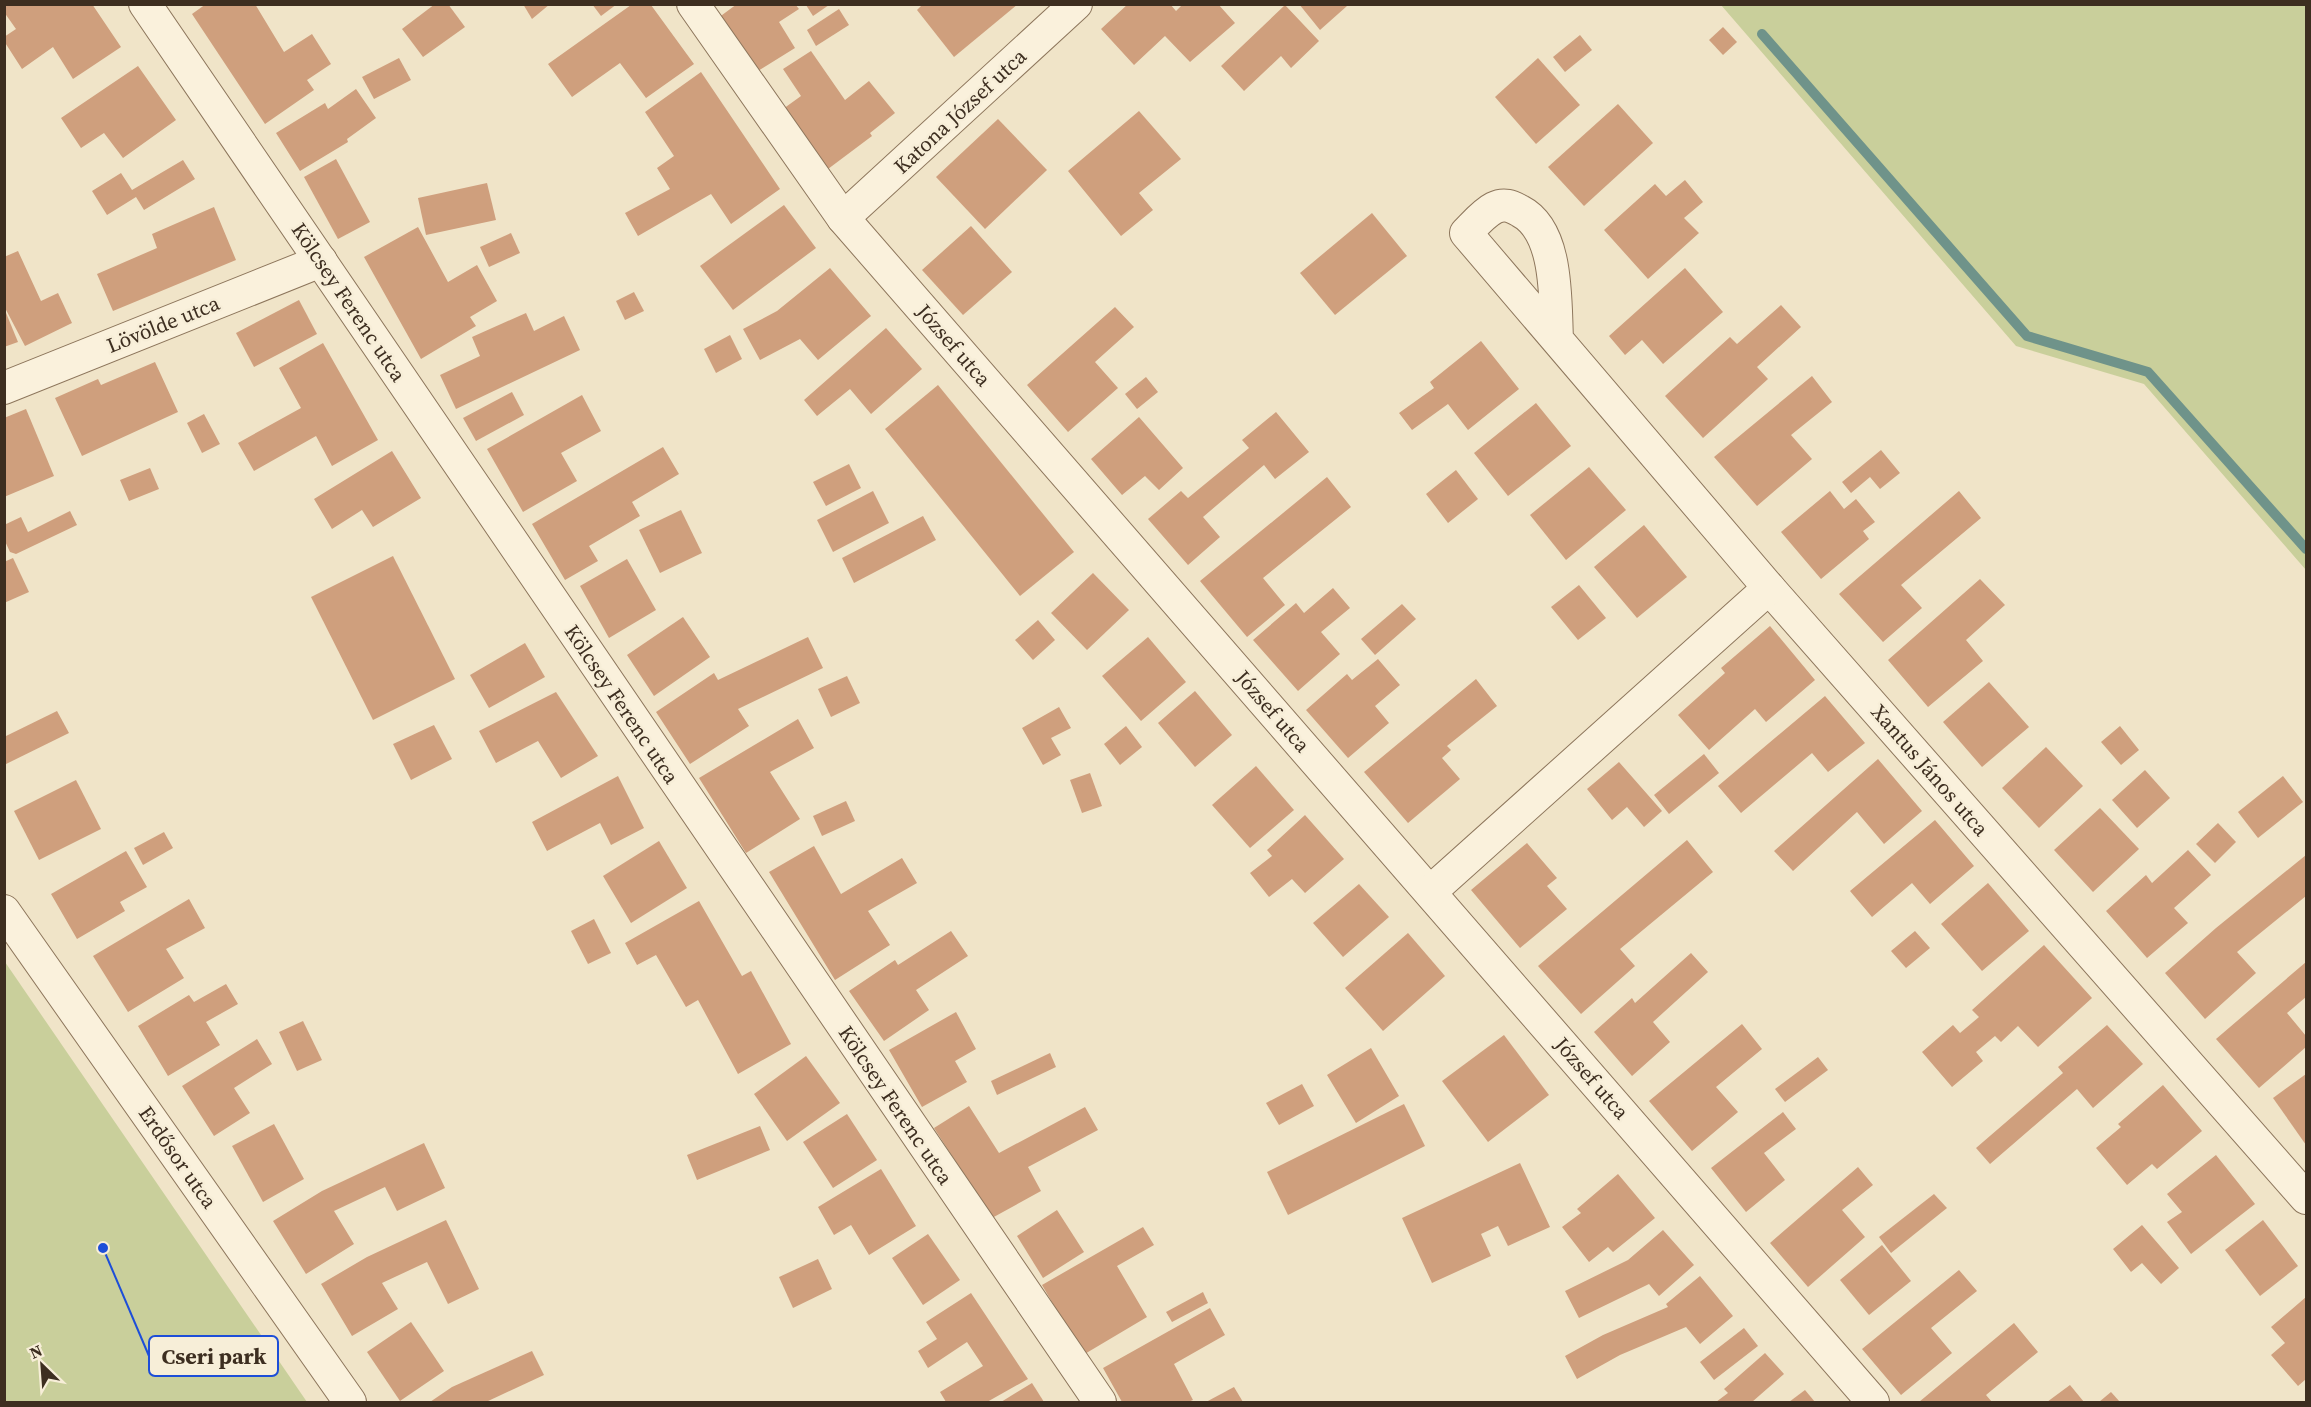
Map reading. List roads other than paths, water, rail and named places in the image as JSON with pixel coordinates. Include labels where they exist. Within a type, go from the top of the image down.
[{"type":"street","name":"Kölcsey Ferenc utca","points":[[146,4],[1100,1402]]},
{"type":"street","name":"József utca","points":[[693,4],[843,218],[1873,1402]]},
{"type":"street","name":"Katona József utca","points":[[843,218],[1076,4]]},
{"type":"street","name":"Lövölde utca","points":[[4,388],[321,261]]},
{"type":"street","name":"Xantus János utca","points":[[1557,339],[1769,588],[2307,1198]]},
{"type":"street","points":[[1430,892],[1769,588]]},
{"type":"street","name":"Erdősor utca","points":[[4,911],[350,1402]]},
{"type":"waterway","points":[[1762,34],[2027,336],[2148,372],[2306,549]]},
{"type":"place","name":"Cseri park","points":[[103,1248]]}]
